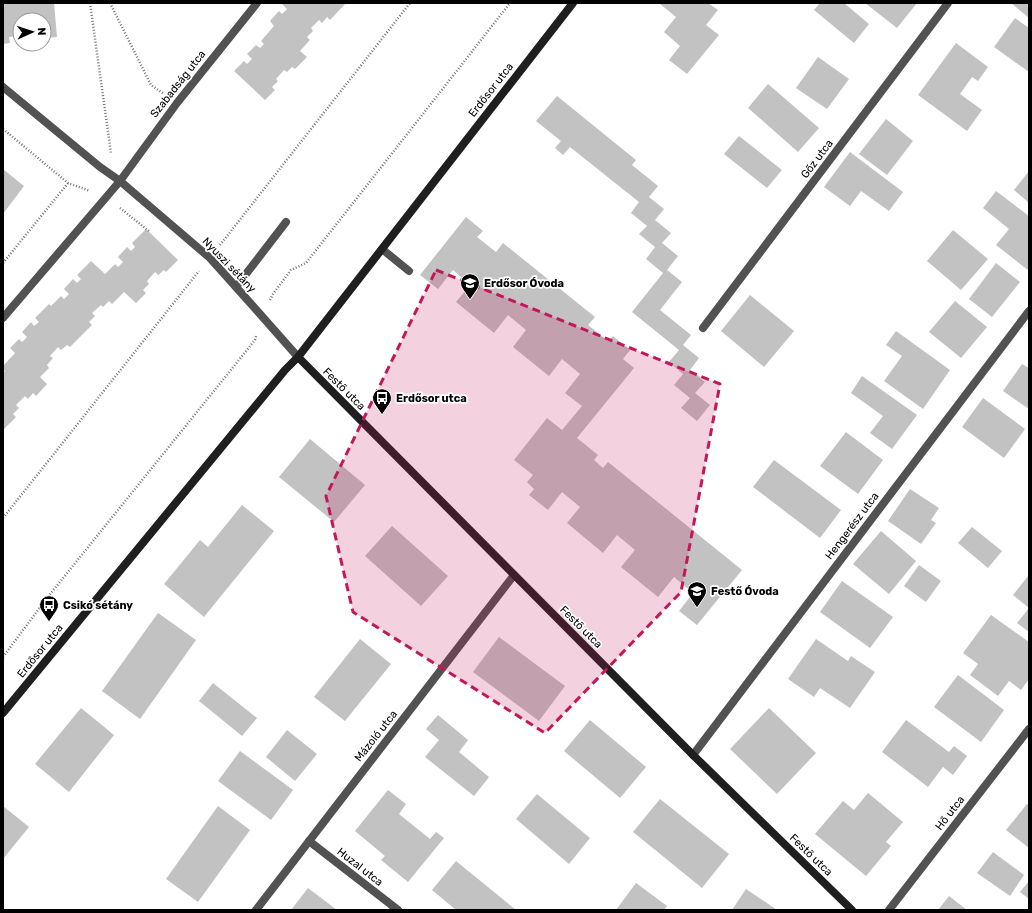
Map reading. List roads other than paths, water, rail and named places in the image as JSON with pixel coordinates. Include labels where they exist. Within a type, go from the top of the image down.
[{"type":"street","name":"Szabadság utca","points":[[120,181],[177,103],[257,3]]},
{"type":"street","name":"Erdősor utca","points":[[3,713],[285,370],[298,357],[573,3]]},
{"type":"street","name":"Gőz utca","points":[[703,328],[948,3]]},
{"type":"street","name":"Nyuszi sétány","points":[[3,87],[100,167],[120,181],[210,258],[298,357]]},
{"type":"street","points":[[3,318],[120,181]]},
{"type":"street","points":[[236,287],[286,222]]},
{"type":"street","points":[[382,248],[409,271]]},
{"type":"street","name":"Hengerész utca","points":[[693,755],[1029,311]]},
{"type":"street","name":"Festő utca","points":[[298,357],[693,755],[852,910]]},
{"type":"street","name":"Mázoló utca","points":[[256,910],[514,575]]},
{"type":"street","name":"Hő utca","points":[[889,910],[1029,729]]},
{"type":"street","name":"Huzal utca","points":[[309,841],[398,910]]},
{"type":"place","name":"Erdősor Óvoda","points":[[470,300]]},
{"type":"place","name":"Erdősor utca","points":[[382,415]]},
{"type":"place","name":"Festő Óvoda","points":[[697,608]]},
{"type":"place","name":"Csikó sétány","points":[[49,622]]}]
